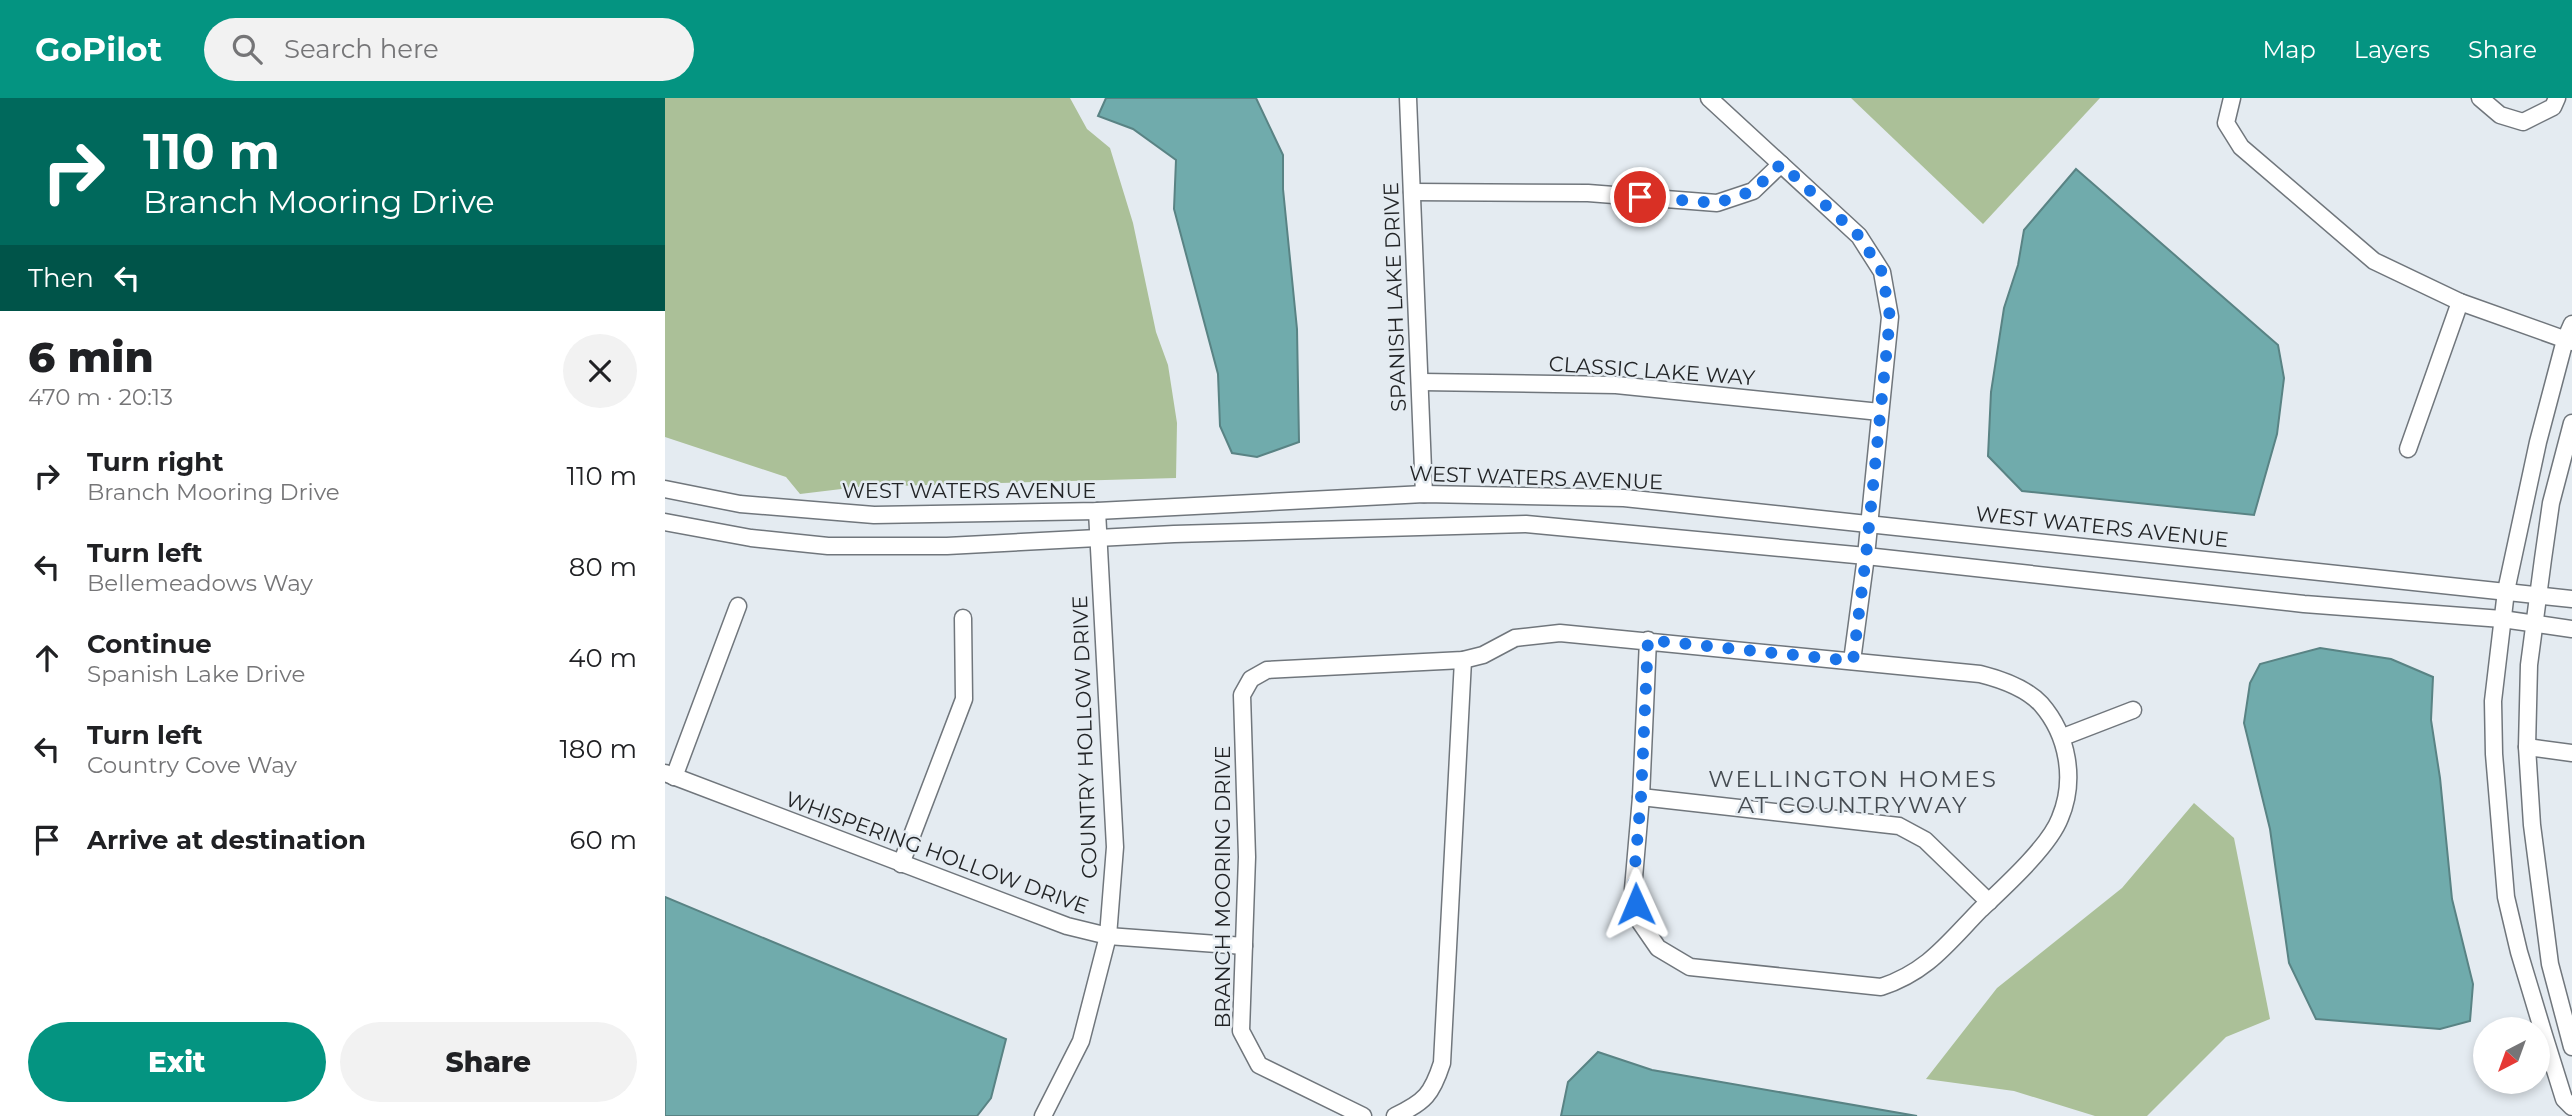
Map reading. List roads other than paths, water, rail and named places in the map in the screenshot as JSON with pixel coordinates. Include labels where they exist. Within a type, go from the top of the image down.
[{"type":"street","name":"SPANISH LAKE DRIVE","points":[[1408,98],[1424,494]]},
{"type":"street","points":[[1709,98],[1859,236],[1882,272],[1890,317],[1870,525],[1853,661]]},
{"type":"street","points":[[2232,98],[2226,123],[2241,147],[2374,261],[2460,302],[2568,341]]},
{"type":"street","points":[[2480,98],[2500,115],[2523,122],[2553,107],[2557,98]]},
{"type":"street","points":[[1412,192],[1588,193],[1717,203],[1753,191],[1781,164]]},
{"type":"street","points":[[2408,449],[2460,302]]},
{"type":"street","points":[[2572,324],[2537,442],[2506,591],[2493,701],[2494,754],[2506,897],[2519,952],[2556,1074],[2564,1099],[2572,1107]]},
{"type":"street","name":"CLASSIC LAKE WAY","points":[[1420,382],[1616,385],[1880,412]]},
{"type":"street","points":[[2572,422],[2551,503],[2529,665],[2527,747],[2532,825],[2550,964],[2572,1047]]},
{"type":"street","name":"WEST WATERS AVENUE","points":[[665,489],[740,505],[826,513],[899,515],[1097,512],[1424,494],[1624,498],[2572,599]]},
{"type":"street","name":"COUNTRY HOLLOW DRIVE","points":[[1043,1116],[1081,1041],[1108,936],[1115,847],[1097,512]]},
{"type":"street","points":[[665,522],[751,538],[828,546],[947,546],[1369,527],[1526,524],[1866,556],[2572,629]]},
{"type":"street","points":[[669,775],[738,606]]},
{"type":"street","points":[[901,864],[964,699],[963,618]]},
{"type":"street","name":"BRANCH MOORING DRIVE","points":[[1363,1116],[1259,1065],[1241,1031],[1247,857],[1242,695],[1251,679],[1266,670],[1463,660],[1483,655],[1515,638],[1560,633],[1648,640],[1980,674],[2005,680],[2040,703],[2063,737],[2070,777],[2060,819],[2046,842],[1989,902],[1925,966],[1904,979],[1881,987],[1691,967],[1658,948],[1638,919],[1633,889],[1641,797],[1648,640]]},
{"type":"street","points":[[1395,1116],[1419,1104],[1434,1087],[1442,1063],[1463,660]]},
{"type":"street","points":[[2063,737],[2133,710]]},
{"type":"street","points":[[2527,747],[2572,753]]},
{"type":"street","name":"WHISPERING HOLLOW DRIVE","points":[[669,775],[1067,926],[1108,936],[1244,946]]},
{"type":"street","points":[[1641,797],[1899,826],[1925,840],[1989,902]]},
{"type":"water","points":[[1106,98],[1256,98],[1283,155],[1283,189],[1297,329],[1299,442],[1257,457],[1232,453],[1220,426],[1218,374],[1174,209],[1176,160],[1133,129],[1098,116]]},
{"type":"water","points":[[2076,169],[2278,345],[2284,378],[2277,434],[2254,515],[2022,491],[1988,456],[1991,392],[2004,308],[2018,265],[2024,230]]},
{"type":"water","points":[[2320,648],[2391,659],[2433,677],[2431,720],[2440,778],[2452,899],[2473,984],[2470,1021],[2440,1029],[2316,1019],[2289,963],[2270,829],[2244,723],[2250,683],[2260,664]]},
{"type":"water","points":[[665,897],[1006,1039],[991,1098],[977,1116],[665,1116]]},
{"type":"water","points":[[1598,1052],[1652,1070],[1917,1116],[1561,1116],[1568,1082]]},
{"type":"district","name":"WELLINGTON HOMES AT COUNTRYWAY","points":[[1853,792]]}]
